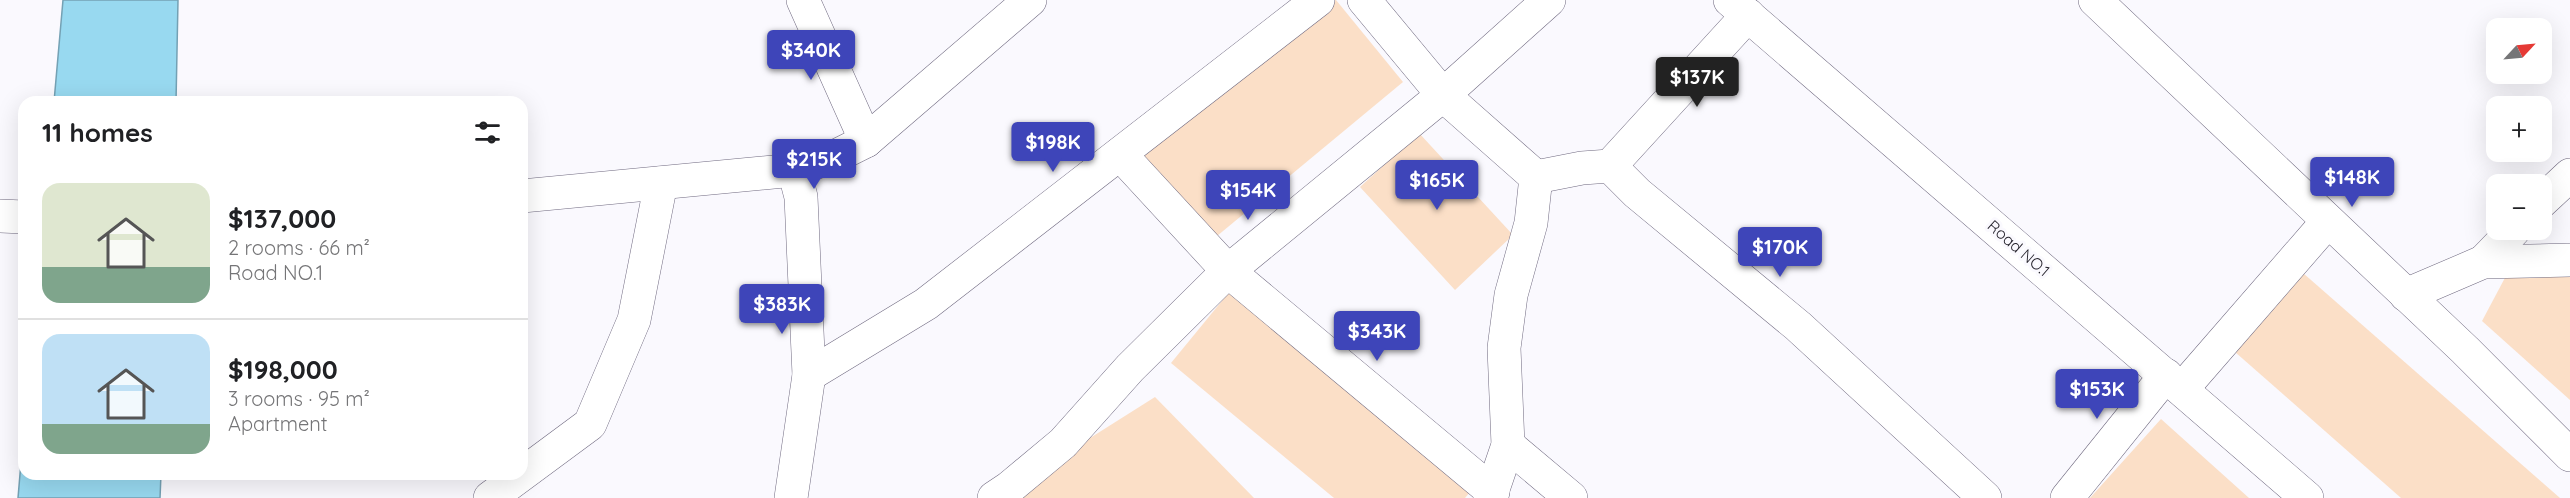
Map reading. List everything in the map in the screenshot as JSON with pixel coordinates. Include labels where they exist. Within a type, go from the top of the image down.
[{"type":"main road","points":[[803,0],[866,141]]},
{"type":"main road","points":[[528,195],[795,170],[838,155],[866,141],[1030,0]]},
{"type":"main road","points":[[809,375],[926,304],[1317,0]]},
{"type":"main road","points":[[1364,0],[1443,95],[1536,177]]},
{"type":"main road","points":[[994,498],[1010,488],[1062,444],[1130,368],[1228,271],[1443,95],[1549,0]]},
{"type":"main road","points":[[2095,0],[2328,220],[2570,455]]},
{"type":"main road","points":[[1536,177],[1582,168],[1610,166],[1739,7]]},
{"type":"main road","name":"Road NO.1","points":[[1739,7],[2307,498]]},
{"type":"main road","points":[[1120,154],[1228,271],[1491,495],[1508,445],[1504,348],[1511,295],[1531,223],[1536,177]]},
{"type":"main road","points":[[1610,166],[1637,193],[1798,326],[1985,498]]},
{"type":"main road","points":[[791,498],[809,375],[801,197],[795,170]]},
{"type":"main road","points":[[2552,192],[2570,175]]},
{"type":"main road","points":[[528,470],[590,424],[634,320],[661,183]]},
{"type":"main road","points":[[0,216],[18,217]]},
{"type":"main road","points":[[2067,498],[2328,220]]},
{"type":"main road","points":[[2483,262],[2504,240]]},
{"type":"main road","points":[[2406,295],[2483,262],[2570,260]]},
{"type":"main road","points":[[1508,445],[1571,498]]},
{"type":"main road","points":[[490,498],[514,480]]},
{"type":"water","points":[[63,0],[178,0],[176,96],[55,96]]},
{"type":"water","points":[[20,480],[161,480],[160,498],[18,498]]},
{"type":"building","points":[[1329,0],[1336,0],[1403,82],[1211,241],[1140,156]]},
{"type":"building","points":[[1419,133],[1513,235],[1455,290],[1360,187]]},
{"type":"building","points":[[2303,273],[2560,498],[2401,498],[2235,352]]},
{"type":"building","points":[[2570,273],[2570,400],[2482,321],[2507,274]]},
{"type":"building","points":[[1235,285],[1476,485],[1465,498],[1334,498],[1171,363]]},
{"type":"building","points":[[1155,397],[1254,498],[995,498]]},
{"type":"building","points":[[2161,419],[2249,498],[2090,498]]}]
